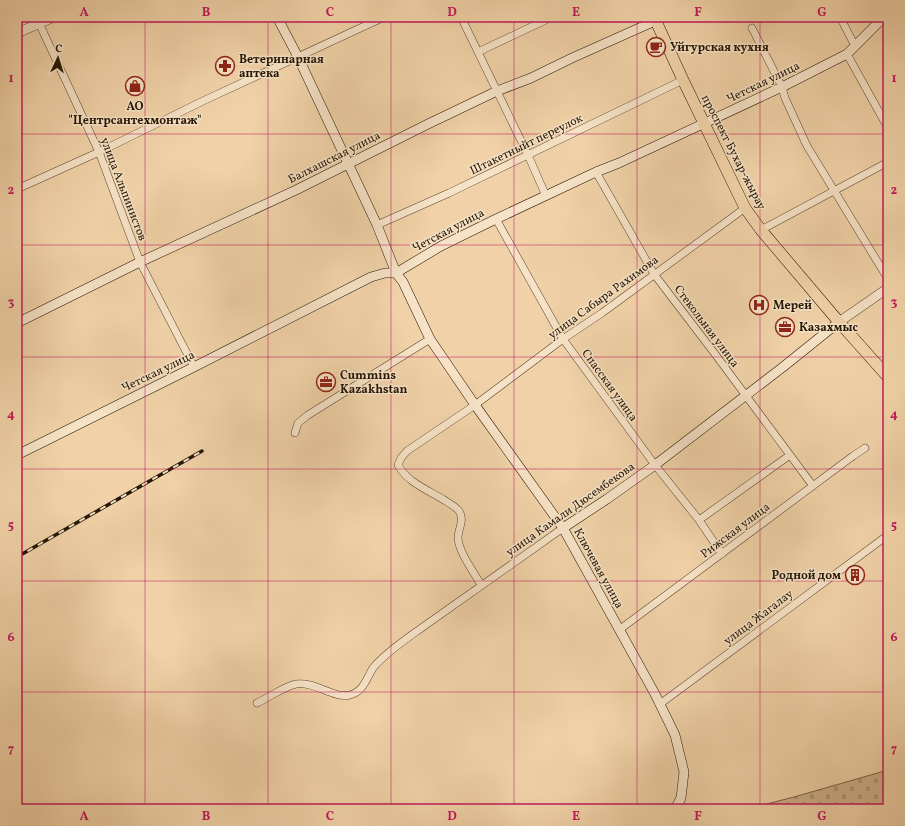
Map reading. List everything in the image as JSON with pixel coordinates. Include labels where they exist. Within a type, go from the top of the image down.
[{"type":"main road","name":"проспект Бухар-жырау","points":[[658,18],[683,80],[745,208],[761,230],[839,322],[888,376]]},
{"type":"street","points":[[17,33],[37,20],[54,17]]},
{"type":"street","name":"Ключевая улица","points":[[277,17],[298,57],[377,225],[396,273],[403,282],[430,339],[563,528],[660,704],[674,735],[684,772],[681,798],[675,809]]},
{"type":"street","points":[[17,189],[99,152],[205,100],[384,17]]},
{"type":"street","points":[[461,17],[528,155],[546,196]]},
{"type":"street","points":[[478,52],[552,17]]},
{"type":"street","points":[[840,17],[855,46]]},
{"type":"street","name":"Четская улица","points":[[17,455],[371,277],[385,273],[396,273],[441,246],[496,219],[782,87],[847,54],[884,17]]},
{"type":"street","name":"Балхашская улица","points":[[17,323],[140,262],[242,216],[388,143],[497,91],[531,78],[658,18]]},
{"type":"street","name":"улица Альпинистов","points":[[37,20],[99,152],[140,262],[194,367]]},
{"type":"street","points":[[752,28],[782,87],[785,98],[807,146],[888,279]]},
{"type":"street","points":[[847,54],[887,123]]},
{"type":"street","name":"Штакетныйт переулок","points":[[377,225],[449,193],[683,80]]},
{"type":"street","points":[[761,230],[888,162]]},
{"type":"street","name":"Стекольная улица","points":[[596,172],[654,274],[813,486]]},
{"type":"street","name":"улица Сабыра Рахимова","points":[[481,585],[462,550],[458,538],[462,518],[459,511],[452,504],[409,479],[398,465],[401,458],[407,451],[475,405],[563,339],[602,313],[745,208]]},
{"type":"street","name":"Спасская улица","points":[[496,219],[563,339],[655,465],[699,520],[722,554]]},
{"type":"street","name":"улица Камали Дюсембекова","points":[[258,703],[288,687],[297,684],[316,687],[341,695],[354,693],[362,688],[374,668],[397,646],[481,585],[655,465],[746,396],[839,322],[888,288]]},
{"type":"street","points":[[295,433],[298,423],[308,415],[430,339]]},
{"type":"street","name":"Рижская улица","points":[[619,630],[865,448]]},
{"type":"street","points":[[699,520],[790,455]]},
{"type":"street","name":"улица Жагалау","points":[[660,704],[888,534]]},
{"type":"green space","points":[[888,770],[888,809],[747,809],[794,797]]},
{"type":"railway","points":[[17,557],[202,451]]},
{"type":"place","name":"Уйгурская кухня","points":[[656,47]]},
{"type":"place","name":"Ветеринарная аптека","points":[[225,66]]},
{"type":"place","name":"АО \"Центрсантехмонтаж\"","points":[[135,86]]},
{"type":"place","name":"Мерей","points":[[759,305]]},
{"type":"place","name":"Казахмыс","points":[[785,327]]},
{"type":"place","name":"Cummins Kazakhstan","points":[[326,382]]},
{"type":"place","name":"Родной дом","points":[[855,575]]}]
